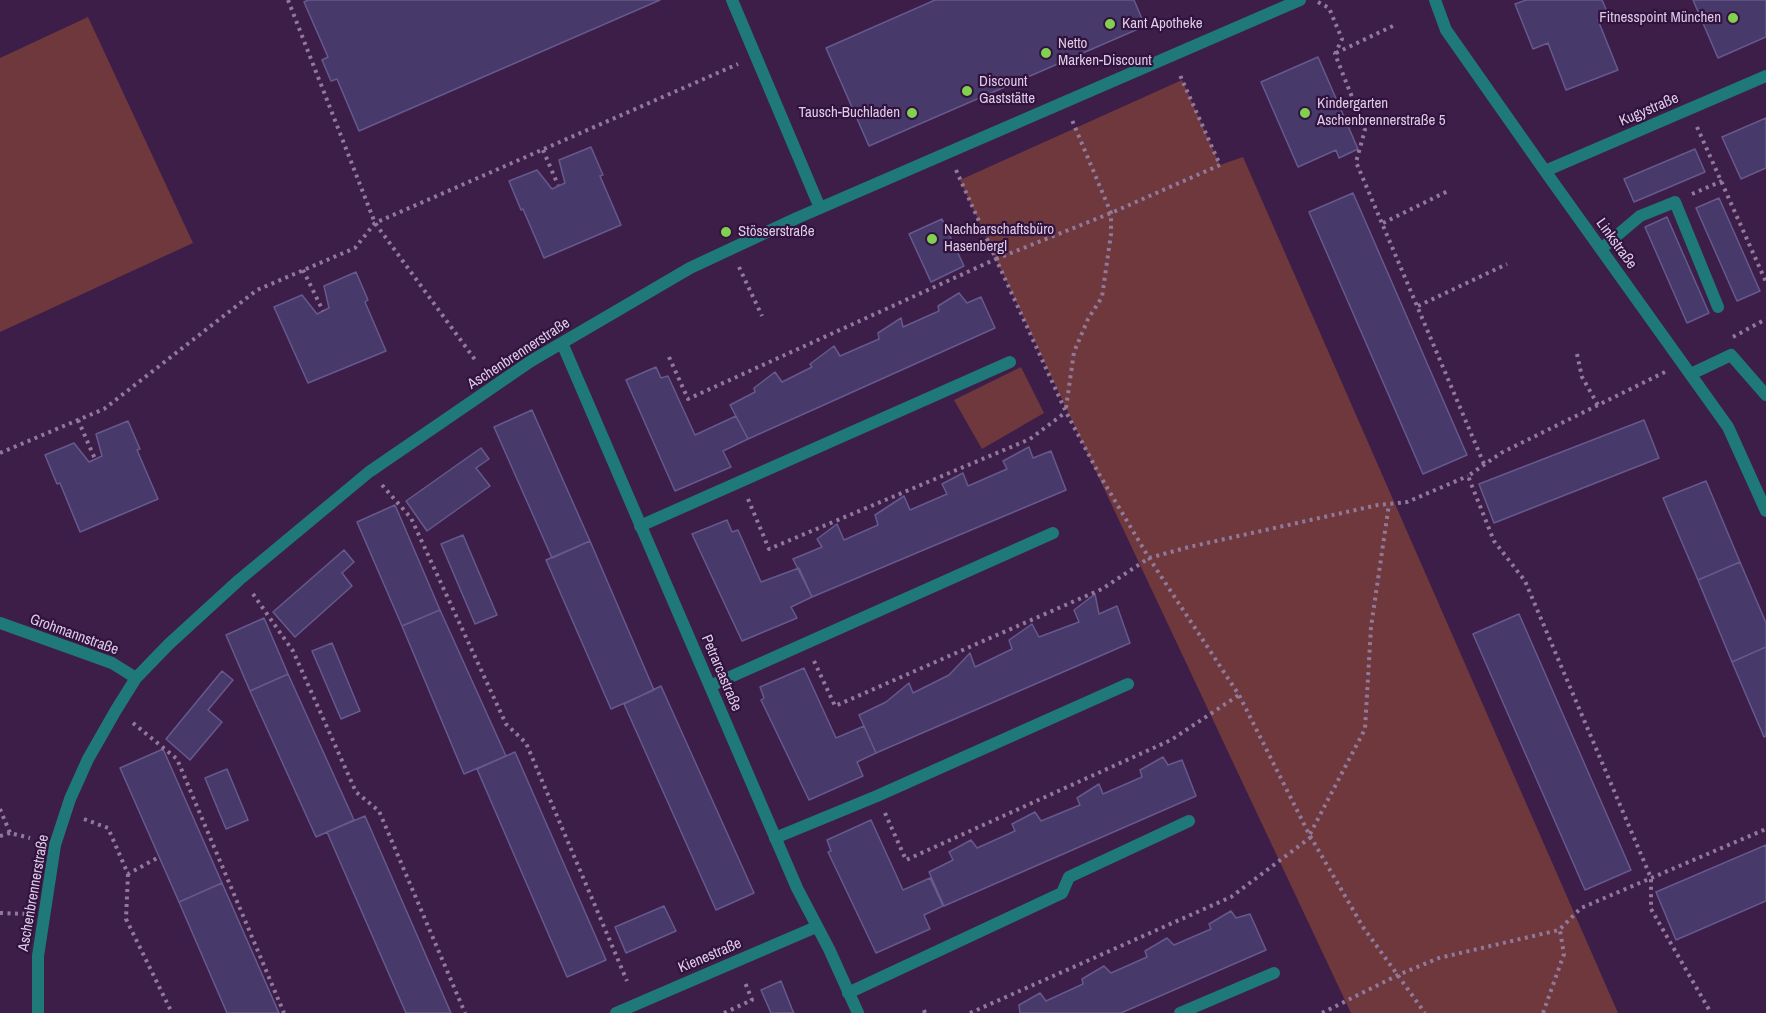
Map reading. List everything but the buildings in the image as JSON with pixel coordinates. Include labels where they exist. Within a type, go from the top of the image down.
[{"type":"street","points":[[732,0],[820,208]]},
{"type":"street","name":"Aschenbrennerstraße","points":[[38,1013],[38,956],[55,846],[70,799],[88,759],[136,678],[169,644],[240,580],[369,472],[522,368],[690,268],[820,208],[1300,0]]},
{"type":"street","name":"Linkstraße","points":[[1435,0],[1446,30],[1728,427],[1766,511]]},
{"type":"street","name":"Kugystraße","points":[[1545,171],[1766,76]]},
{"type":"street","points":[[1601,249],[1640,216],[1675,202],[1718,306]]},
{"type":"street","name":"Petrarcastraße","points":[[562,343],[775,838],[858,1013]]},
{"type":"street","points":[[1687,368],[1731,355],[1766,395]]},
{"type":"street","points":[[640,526],[1010,362]]},
{"type":"street","points":[[710,686],[1053,533]]},
{"type":"street","name":"Grohmannstraße","points":[[0,623],[112,663],[136,678]]},
{"type":"street","points":[[775,838],[877,796],[1128,684]]},
{"type":"street","points":[[848,993],[1062,892],[1069,877],[1189,821]]},
{"type":"street","name":"Kienestraße","points":[[616,1013],[816,927]]},
{"type":"street","points":[[1180,1013],[1274,973]]},
{"type":"path","points":[[288,0],[375,223],[476,361]]},
{"type":"path","points":[[1315,0],[1329,8],[1342,39],[1335,54],[1365,130],[1356,162],[1484,465]]},
{"type":"path","points":[[1335,54],[1395,25]]},
{"type":"path","points":[[669,357],[688,399],[996,260],[1220,165],[1171,56]]},
{"type":"path","points":[[0,453],[104,409],[256,290],[355,248],[375,223],[756,57]]},
{"type":"path","points":[[740,482],[769,549],[1030,439],[1066,411],[1074,352],[1088,319],[1102,297],[1111,234],[1111,213],[1065,103]]},
{"type":"path","points":[[1697,126],[1766,282]]},
{"type":"path","points":[[543,150],[558,186]]},
{"type":"path","points":[[956,170],[1066,411],[1099,474],[1149,558],[1239,694],[1310,836],[1363,927],[1425,1013]]},
{"type":"path","points":[[1675,202],[1722,181]]},
{"type":"path","points":[[1383,223],[1450,190]]},
{"type":"path","points":[[1418,306],[1507,264]]},
{"type":"path","points":[[739,267],[762,316]]},
{"type":"path","points":[[303,270],[323,311]]},
{"type":"path","points":[[1577,354],[1582,376],[1598,405]]},
{"type":"path","points":[[806,644],[834,706],[1102,589],[1149,558],[1200,544],[1407,502],[1467,476],[1501,453],[1598,405],[1687,368]]},
{"type":"path","points":[[78,420],[95,459]]},
{"type":"path","points":[[1467,476],[1494,541],[1525,581],[1651,878],[1651,909],[1711,1013]]},
{"type":"path","points":[[382,485],[411,518],[506,724],[526,743],[627,981]]},
{"type":"path","points":[[970,1013],[1231,897],[1310,836],[1365,729],[1371,627],[1389,504]]},
{"type":"path","points":[[252,593],[293,651],[356,792],[379,811],[465,1013]]},
{"type":"path","points":[[877,796],[906,860],[1171,740],[1239,694]]},
{"type":"path","points":[[133,723],[177,759],[284,1013]]},
{"type":"path","points":[[0,809],[10,833]]},
{"type":"path","points":[[84,819],[108,828],[128,874],[126,919],[172,1013]]},
{"type":"path","points":[[1322,1013],[1398,975],[1439,958],[1560,930],[1581,908],[1766,830]]},
{"type":"path","points":[[0,836],[10,833],[30,838]]},
{"type":"path","points":[[128,874],[159,857]]},
{"type":"path","points":[[1543,1013],[1564,954],[1560,930]]},
{"type":"path","points":[[724,1013],[752,1000],[738,961]]},
{"type":"shaded area","points":[[88,17],[193,243],[0,332],[0,58]]},
{"type":"shaded area","points":[[1182,80],[1220,165],[1243,157],[1618,1013],[1351,1013],[996,259],[960,180]]},
{"type":"shaded area","points":[[1021,367],[1044,413],[982,449],[954,400]]},
{"type":"place","name":"Fitnesspoint München","points":[[1733,18]]},
{"type":"place","name":"Kant Apotheke","points":[[1110,24]]},
{"type":"place","name":"Netto Marken-Discount","points":[[1046,53]]},
{"type":"place","name":"Discount Gaststätte","points":[[967,91]]},
{"type":"place","name":"Tausch-Buchladen","points":[[912,113]]},
{"type":"place","name":"Kindergarten Aschenbrennerstraße 5","points":[[1305,113]]},
{"type":"place","name":"Stösserstraße","points":[[726,232]]},
{"type":"place","name":"Nachbarschaftsbüro Hasenbergl","points":[[932,239]]}]
